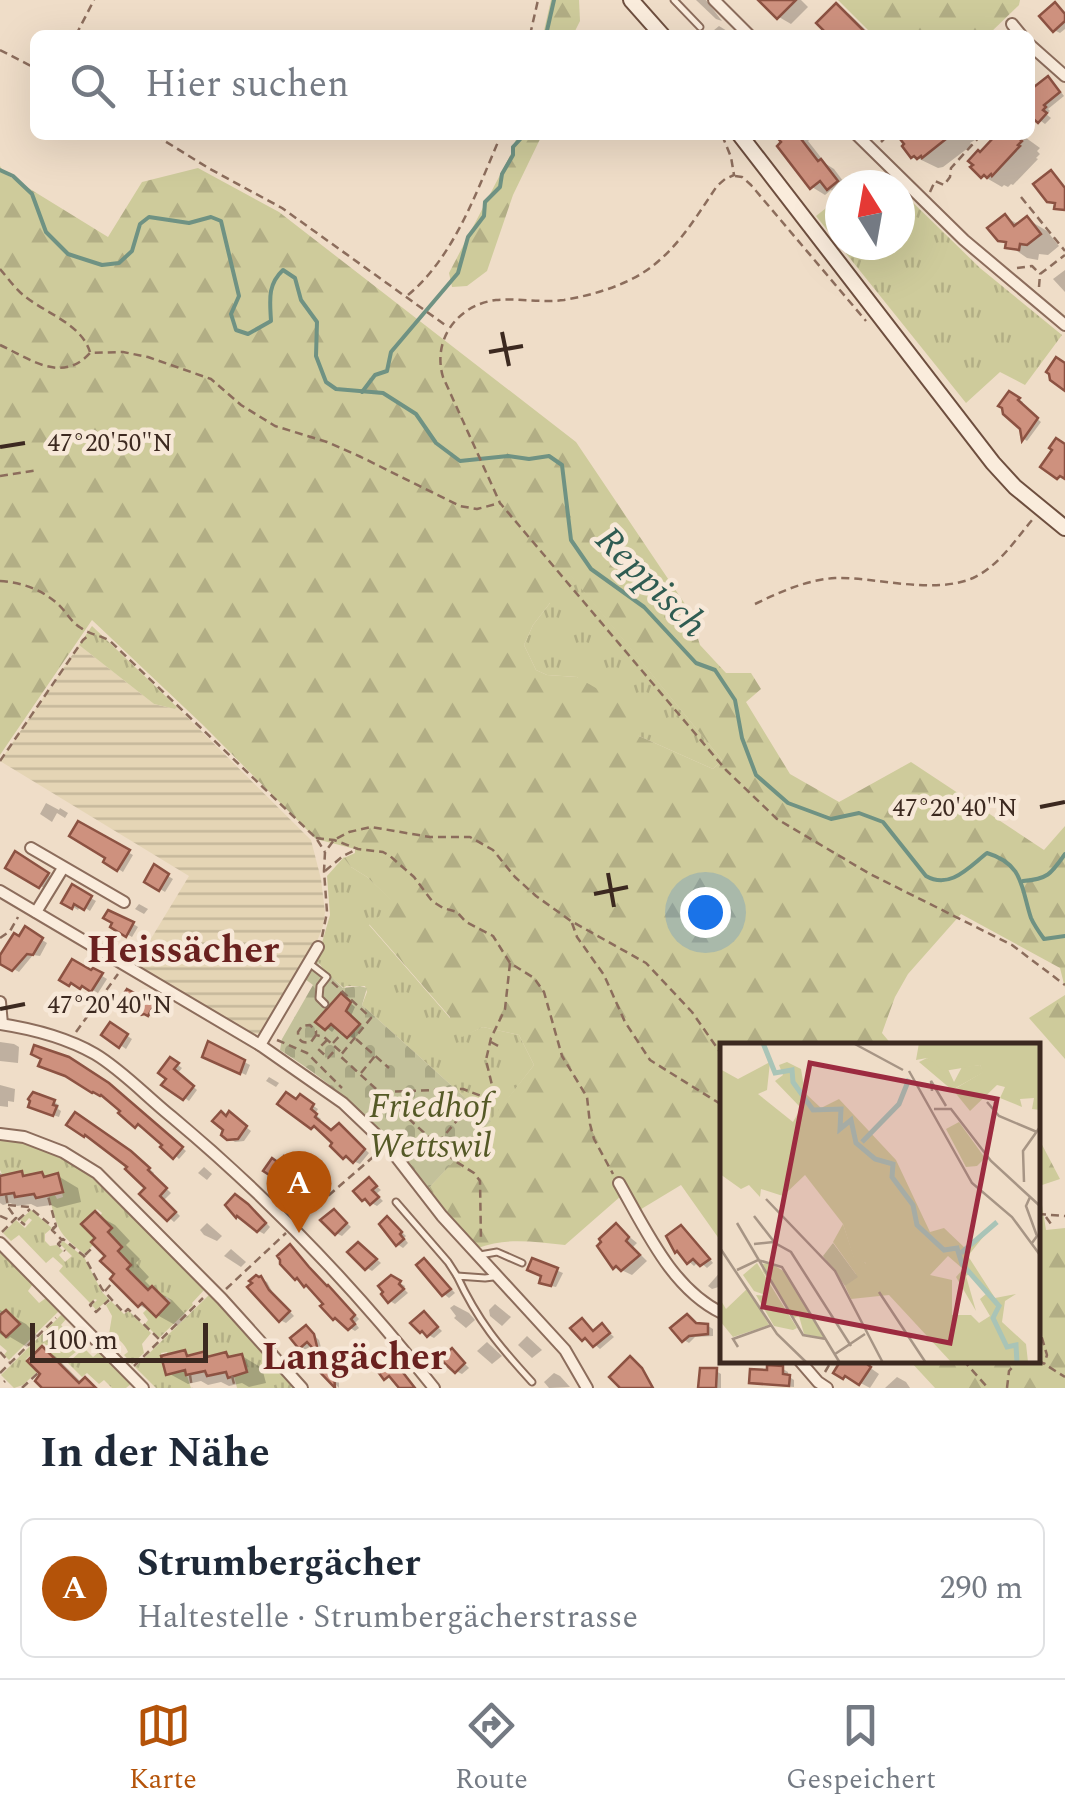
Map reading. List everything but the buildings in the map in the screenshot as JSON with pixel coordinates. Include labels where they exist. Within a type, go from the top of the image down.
[{"type":"main road","points":[[631,0],[658,30]]},
{"type":"main road","points":[[744,140],[993,462],[1015,487],[1065,528]]},
{"type":"street","points":[[714,0],[744,30]]},
{"type":"street","points":[[1012,24],[1017,30]]},
{"type":"street","points":[[1035,49],[1065,76]]},
{"type":"street","points":[[862,140],[964,240],[1065,325]]},
{"type":"street","points":[[31,848],[124,902]]},
{"type":"street","points":[[36,912],[63,868]]},
{"type":"street","points":[[0,891],[125,966],[263,1040],[336,1097],[372,1130],[478,1256],[566,1350],[587,1388]]},
{"type":"street","points":[[263,1040],[318,947]]},
{"type":"street","points":[[0,1002],[1,1024],[51,1034],[99,1056],[248,1183],[334,1270],[434,1388]]},
{"type":"street","points":[[0,1134],[63,1152],[97,1173],[222,1299],[302,1388]]},
{"type":"street","points":[[619,1183],[688,1290],[720,1312]]},
{"type":"street","points":[[0,1243],[142,1388]]},
{"type":"street","points":[[802,1363],[824,1383]]},
{"type":"lane","points":[[674,0],[700,27]]},
{"type":"lane","points":[[308,963],[327,977],[318,992],[318,998],[325,1004]]},
{"type":"lane","points":[[396,1202],[448,1262],[493,1339],[532,1382]]},
{"type":"lane","points":[[478,1256],[497,1252],[522,1263]]},
{"type":"lane","points":[[457,1276],[496,1276]]},
{"type":"path","points":[[79,30],[94,0]]},
{"type":"path","points":[[531,30],[538,0]]},
{"type":"path","points":[[0,50],[30,65]]},
{"type":"path","points":[[163,140],[282,208],[449,328]]},
{"type":"path","points":[[407,296],[436,268],[499,140]]},
{"type":"path","points":[[724,140],[734,175]]},
{"type":"path","points":[[880,145],[881,140]]},
{"type":"path","points":[[935,180],[944,184],[950,178],[950,168],[976,140]]},
{"type":"path","points":[[867,322],[751,184],[734,175],[718,186],[678,242],[651,269],[587,296],[485,302],[449,328],[442,338],[440,364],[500,503],[726,770],[777,819],[870,874],[1012,944],[1065,985]]},
{"type":"path","points":[[1021,196],[1065,253],[1040,274]]},
{"type":"path","points":[[1022,266],[1032,266],[1040,274],[1042,292]]},
{"type":"path","points":[[0,269],[22,294],[76,330],[86,340],[90,353]]},
{"type":"path","points":[[0,345],[54,369],[82,362],[90,353],[123,352],[173,364],[211,379],[241,405],[275,426],[327,442],[460,506],[477,509],[500,503]]},
{"type":"path","points":[[0,476],[38,470]]},
{"type":"path","points":[[754,604],[785,590],[832,578],[937,584],[972,578],[1002,556],[1042,511]]},
{"type":"path","points":[[0,581],[21,582],[35,589],[58,604],[91,635]]},
{"type":"path","points":[[0,761],[83,640],[100,635],[127,656],[316,838],[325,852]]},
{"type":"path","points":[[318,947],[328,912],[325,852],[334,840],[372,827],[430,837],[470,837],[493,850],[515,878],[536,896],[571,921],[646,963],[692,1012],[720,1052]]},
{"type":"path","points":[[316,838],[390,856],[414,877],[432,901],[493,936],[510,963],[534,978],[544,992],[562,1056],[587,1097],[594,1139],[619,1183]]},
{"type":"path","points":[[324,871],[358,849]]},
{"type":"path","points":[[0,938],[10,931],[20,913]]},
{"type":"path","points":[[571,921],[650,1060],[720,1104]]},
{"type":"path","points":[[380,1092],[462,1089],[495,1098],[486,1064],[490,1042],[505,1009],[510,963]]},
{"type":"path","points":[[68,1041],[125,966]]},
{"type":"path","points":[[327,977],[372,1018],[340,1056],[455,1161],[474,1173],[480,1181],[482,1231]]},
{"type":"path","points":[[332,1044],[342,1033]]},
{"type":"path","points":[[316,1036],[342,1053]]},
{"type":"path","points":[[355,1038],[389,1068]]},
{"type":"path","points":[[263,1040],[307,1053],[347,1093]]},
{"type":"path","points":[[327,1040],[318,1049],[323,1054],[328,1058],[337,1048]]},
{"type":"path","points":[[490,1042],[502,1048]]},
{"type":"path","points":[[317,1061],[323,1054]]},
{"type":"path","points":[[360,1074],[375,1056]]},
{"type":"path","points":[[436,1144],[464,1112]]},
{"type":"path","points":[[301,1219],[379,1152]]},
{"type":"path","points":[[6,1195],[16,1220]]},
{"type":"path","points":[[48,1196],[56,1226],[52,1230],[84,1256],[104,1292],[124,1313],[134,1304]]},
{"type":"path","points":[[8,1206],[31,1208],[54,1228]]},
{"type":"path","points":[[4,1230],[31,1208]]},
{"type":"path","points":[[1040,1215],[1065,1216]]},
{"type":"path","points":[[0,1216],[25,1225]]},
{"type":"path","points":[[1045,1216],[1051,1224]]},
{"type":"path","points":[[224,1290],[289,1230]]},
{"type":"path","points":[[62,1240],[58,1244],[65,1251]]},
{"type":"path","points":[[84,1256],[94,1246]]},
{"type":"path","points":[[104,1292],[113,1282]]},
{"type":"path","points":[[89,1316],[110,1298]]},
{"type":"path","points":[[134,1366],[203,1299]]},
{"type":"path","points":[[94,1301],[90,1305],[94,1310]]},
{"type":"path","points":[[128,1309],[160,1340]]},
{"type":"path","points":[[0,1373],[54,1319]]},
{"type":"path","points":[[1040,1332],[1047,1354],[1044,1364]]},
{"type":"path","points":[[0,1352],[10,1363]]},
{"type":"path","points":[[1040,1361],[1065,1377]]},
{"type":"path","points":[[967,1363],[988,1388]]},
{"type":"path","points":[[1007,1388],[1009,1370],[1016,1363]]},
{"type":"path","points":[[22,1388],[40,1370]]},
{"type":"path","points":[[190,1374],[192,1388]]},
{"type":"path","points":[[232,1376],[235,1388]]},
{"type":"shaded area","points":[[79,645],[154,704],[177,707],[311,840],[321,879],[323,926],[261,1034],[250,1034],[135,965],[189,876],[0,761]]},
{"type":"green space","points":[[551,0],[579,0],[580,21],[576,30],[544,30]]},
{"type":"green space","points":[[838,0],[1020,0],[993,30],[868,30]]},
{"type":"green space","points":[[516,140],[540,140],[513,195],[487,271],[467,286],[452,287],[449,273]]},
{"type":"green space","points":[[0,166],[4,173],[108,237],[142,182],[198,168],[279,212],[576,442],[689,610],[700,645],[726,673],[751,673],[761,689],[746,702],[790,774],[839,802],[911,762],[1044,850],[1065,826],[1065,988],[1060,968],[961,914],[908,974],[895,997],[882,1033],[890,1043],[720,1043],[720,1240],[681,1185],[638,1211],[621,1196],[565,1245],[510,1241],[478,1248],[428,1189],[534,1065],[519,1035],[483,1027],[462,1037],[451,1031],[450,1017],[369,924],[395,904],[344,858],[355,853],[355,849],[316,839],[92,620],[0,755]],"holes":[[[566,570],[722,760],[713,769],[639,736],[630,708],[577,677],[547,675],[536,670],[524,645],[550,603],[550,573]]]},
{"type":"green space","points":[[915,205],[980,268],[1062,335],[1025,385],[1000,372],[966,403],[851,260],[915,260]]},
{"type":"green space","points":[[825,209],[825,227],[816,216]]},
{"type":"green space","points":[[566,569],[722,760],[713,769],[639,736],[577,677],[547,675],[536,670],[524,645],[550,603],[550,572]]},
{"type":"green space","points":[[92,626],[177,707],[154,704],[79,645]]},
{"type":"green space","points":[[344,857],[396,904],[369,925],[462,1036],[483,1027],[519,1035],[534,1065],[491,1121],[362,1005],[365,986],[344,988],[317,960],[330,915],[327,876]]},
{"type":"green space","name":"Friedhof Wettswil","points":[[317,955],[319,965],[343,988],[367,988],[362,1005],[491,1121],[428,1189],[361,1112],[280,1050],[282,1039],[313,985],[305,979]]},
{"type":"green space","points":[[1065,995],[1065,1059],[1029,1018]]},
{"type":"green space","points":[[0,1140],[49,1152],[86,1172],[205,1289],[159,1338],[145,1324],[148,1320],[143,1313],[147,1309],[156,1317],[171,1301],[152,1286],[148,1290],[127,1269],[131,1265],[118,1251],[108,1233],[112,1228],[100,1216],[102,1213],[97,1209],[82,1224],[95,1238],[84,1254],[63,1235],[54,1216],[49,1196],[63,1197],[58,1174],[23,1176],[21,1171],[3,1176]]},
{"type":"green space","points":[[1040,1141],[1060,1179],[1040,1186]]},
{"type":"green space","points":[[1040,1192],[1046,1230],[1065,1228],[1065,1388],[935,1388],[912,1363],[1040,1363]]},
{"type":"green space","points":[[31,1210],[52,1228],[45,1234],[45,1241],[63,1251],[59,1255],[65,1262],[72,1256],[60,1244],[63,1241],[84,1257],[109,1299],[96,1310],[92,1305],[97,1300],[90,1303],[59,1271],[63,1266],[53,1257],[46,1263],[19,1235],[11,1241],[3,1233],[16,1220],[25,1228],[32,1220],[29,1218],[24,1224],[20,1220]]},
{"type":"green space","points":[[0,1251],[33,1284],[28,1291],[39,1303],[46,1298],[59,1311],[9,1360],[0,1345],[0,1331],[7,1337],[20,1324],[6,1310],[0,1312]]},
{"type":"green space","points":[[210,1294],[294,1388],[237,1388],[234,1376],[247,1372],[243,1355],[228,1357],[226,1352],[207,1357],[205,1351],[187,1356],[161,1353],[166,1374],[185,1370],[191,1388],[156,1388],[135,1367]]},
{"type":"green space","points":[[111,1301],[124,1314],[129,1311],[151,1333],[142,1344],[144,1353],[132,1364],[124,1355],[128,1352],[125,1346],[109,1334],[112,1316],[106,1305]]},
{"type":"green space","points":[[62,1314],[67,1318],[61,1325],[82,1347],[61,1364],[44,1343],[26,1359],[39,1370],[14,1388],[1,1375]]},
{"type":"green space","points":[[84,1348],[93,1357],[99,1352],[131,1384],[112,1388],[104,1380],[99,1384],[87,1373],[82,1377],[68,1363]]},
{"type":"waterway","points":[[547,30],[554,0]]},
{"type":"waterway","points":[[362,392],[375,375],[387,371],[391,352],[458,273],[468,237],[484,216],[485,202],[500,187],[513,147],[519,140]]},
{"type":"waterway","name":"Reppisch","points":[[0,170],[32,194],[46,232],[68,254],[102,265],[119,263],[132,251],[140,224],[149,217],[189,223],[211,217],[221,221],[239,296],[231,314],[236,330],[248,334],[271,321],[272,287],[283,270],[295,278],[301,300],[317,322],[316,356],[326,382],[336,389],[383,393],[416,414],[436,443],[460,461],[549,456],[562,465],[571,540],[591,569],[644,607],[696,663],[715,670],[735,700],[742,738],[756,775],[788,803],[831,819],[859,813],[883,822],[926,876],[935,880],[959,875],[987,853],[999,858],[1015,870],[1031,918],[1044,939],[1065,936]]},
{"type":"waterway","points":[[1023,881],[1048,874],[1065,854]]},
{"type":"place","name":"Strumbergächer","points":[[299,1233]]},
{"type":"district","name":"Heissächer","points":[[183,949]]},
{"type":"district","name":"Langächer","points":[[354,1356]]}]
